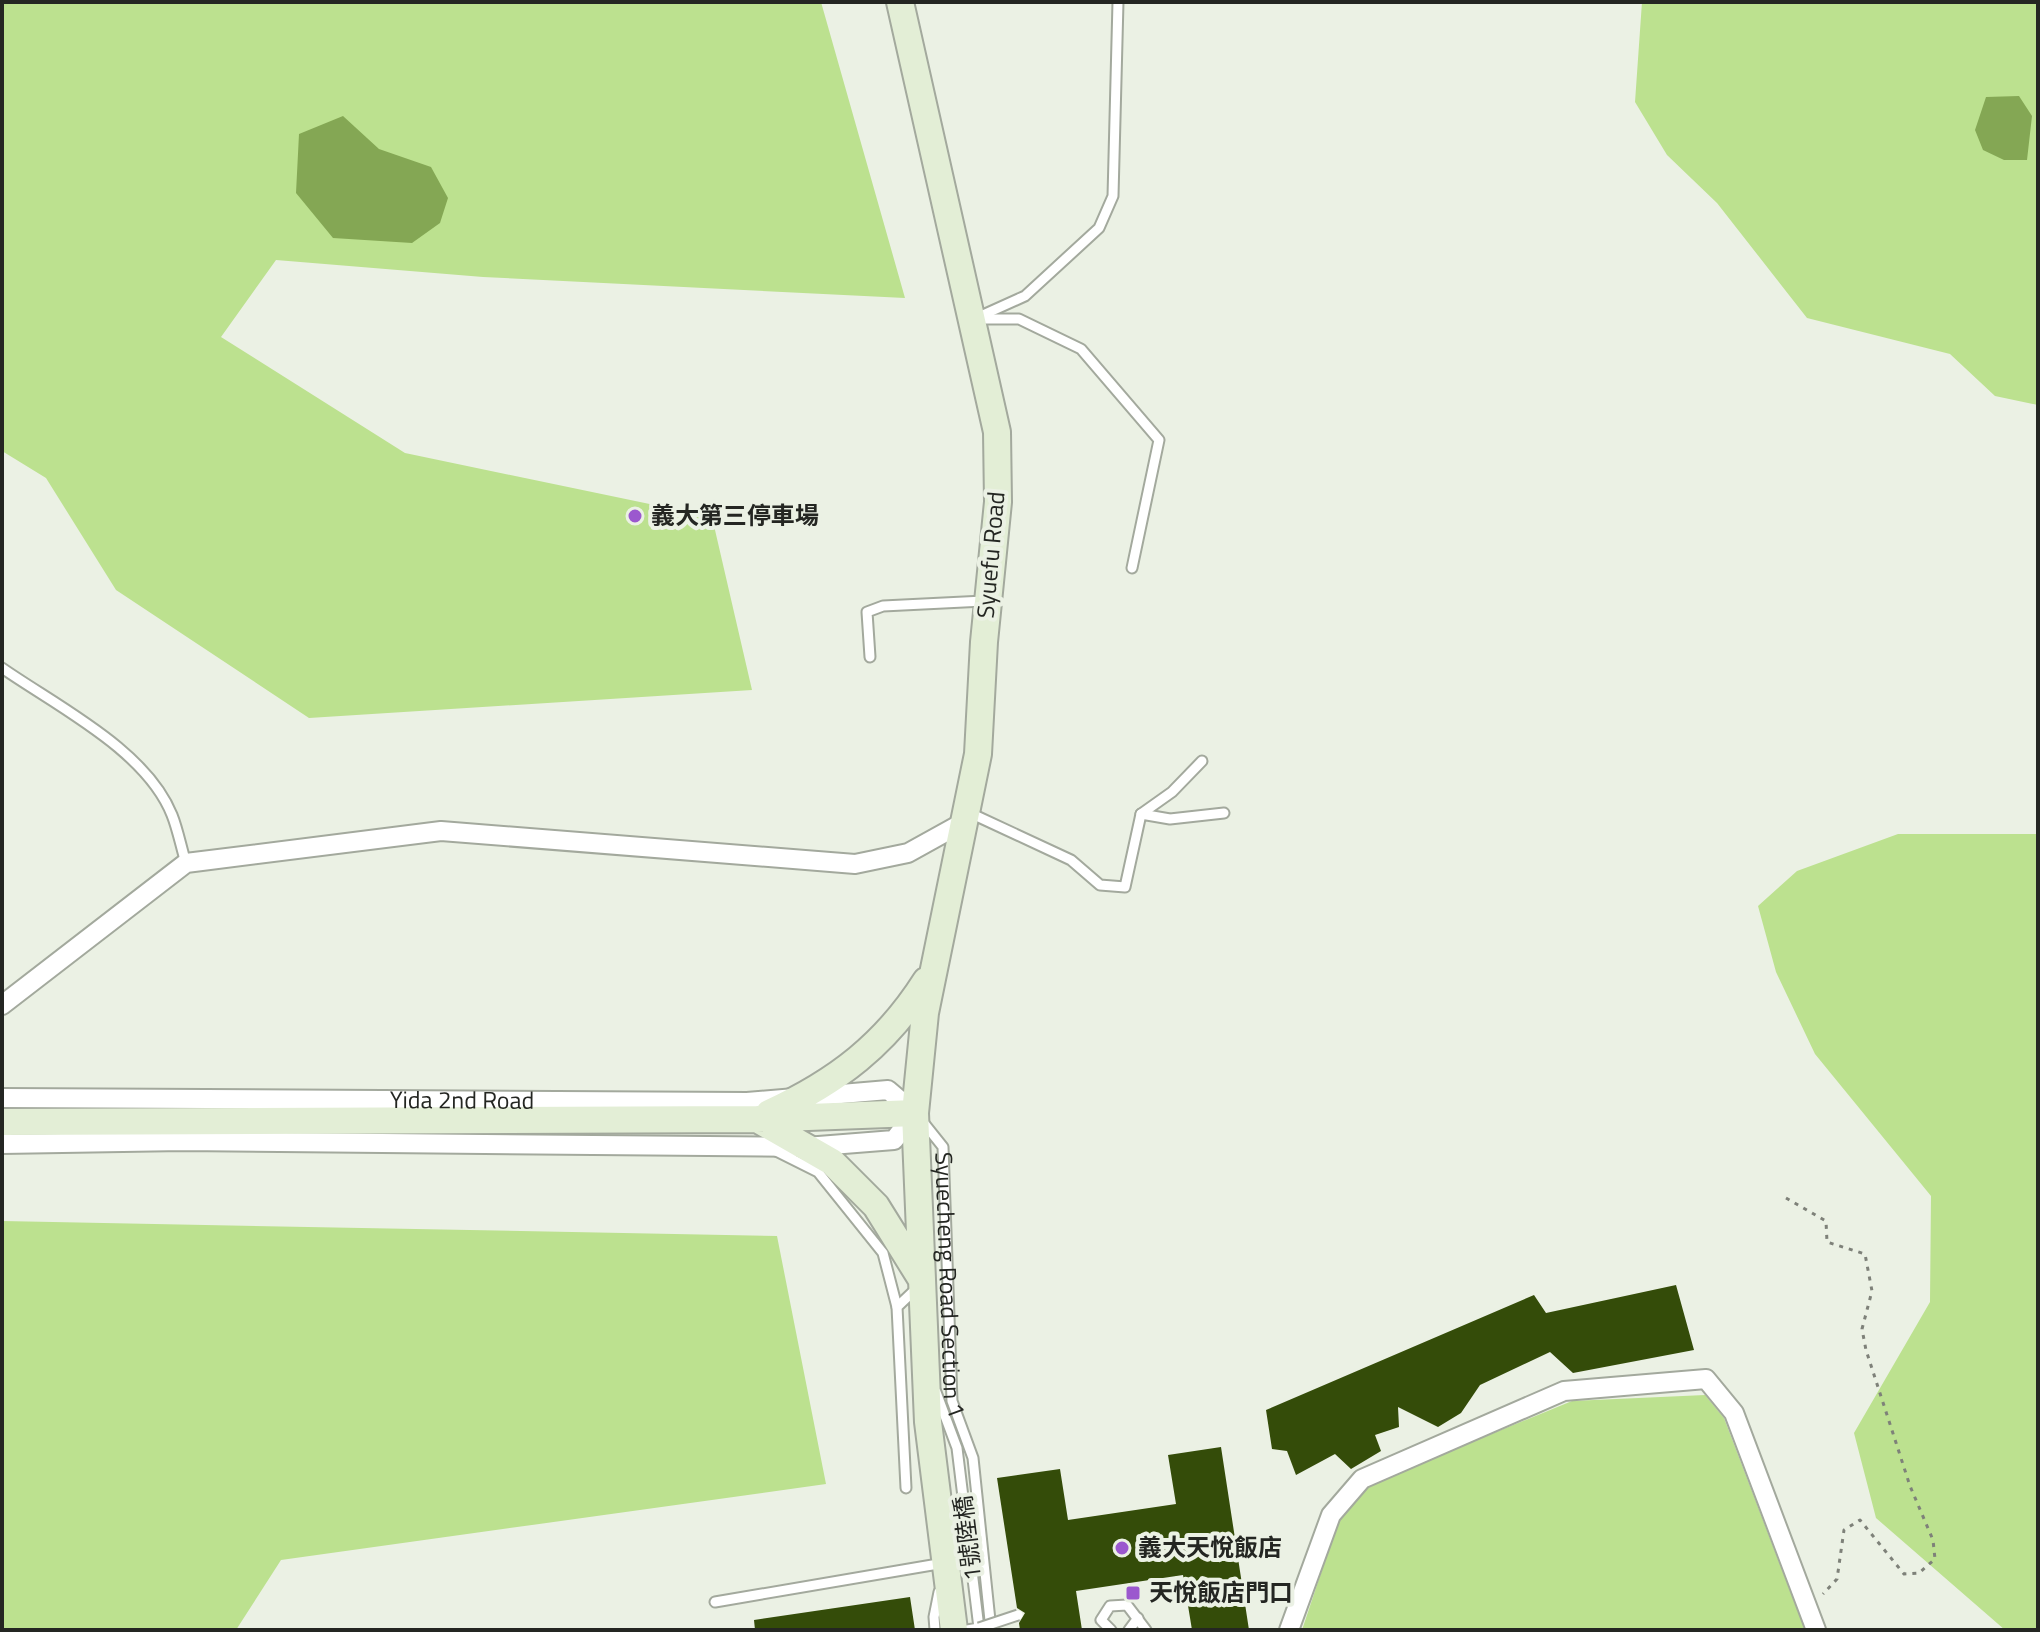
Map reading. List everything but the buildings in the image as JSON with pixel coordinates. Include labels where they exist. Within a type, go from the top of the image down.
[{"type":"main road","name":"Syuefu Road","points":[[900,2],[974,319],[997,432],[998,502],[987,601],[978,754],[925,1013],[915,1113]]},
{"type":"main road","points":[[757,1119],[802,1098],[853,1064],[902,1019],[934,968]]},
{"type":"main road","name":"Yida 2nd Road","points":[[2,1122],[757,1119],[915,1113]]},
{"type":"main road","name":"Syuecheng Road Section 1","points":[[915,1113],[928,1422],[945,1563],[966,1629]]},
{"type":"main road","points":[[757,1119],[832,1162],[876,1206],[924,1282]]},
{"type":"street","points":[[2,1005],[186,863],[441,831],[855,864],[908,853],[965,817]]},
{"type":"street","name":"Yida 2nd Road","points":[[2,1098],[747,1102],[888,1090],[915,1113],[894,1140],[806,1147],[183,1141],[2,1144]]},
{"type":"street","points":[[1289,1630],[1331,1515],[1362,1479],[1564,1391],[1706,1379],[1734,1413],[1816,1630]]},
{"type":"lane","points":[[974,319],[1025,296],[1099,228],[1113,196],[1118,2]]},
{"type":"lane","points":[[974,319],[1019,319],[1081,349],[1159,440],[1132,568]]},
{"type":"lane","points":[[870,657],[867,612],[883,606],[987,601]]},
{"type":"lane","points":[[2,668],[127,753],[149,777],[171,813],[186,863]]},
{"type":"lane","points":[[965,817],[1071,860],[1100,885],[1125,887],[1141,814],[1172,792],[1202,761]]},
{"type":"lane","points":[[1141,814],[1170,819],[1224,813]]},
{"type":"lane","name":"Syuecheng Road Section 1","points":[[915,1113],[943,1147],[952,1401],[973,1458],[991,1630]]},
{"type":"lane","name":"Yida 2nd Road","points":[[764,1145],[818,1172],[883,1253],[897,1307]]},
{"type":"lane","name":"Syuecheng Road Section 1","points":[[897,1307],[924,1282]]},
{"type":"lane","points":[[897,1307],[906,1488]]},
{"type":"lane","name":"1號陸橋","points":[[926,1366],[957,1448],[966,1629]]},
{"type":"lane","points":[[715,1602],[945,1563],[934,1617],[935,1630]]},
{"type":"lane","points":[[1111,1630],[1101,1620],[1110,1606],[1127,1605],[1146,1630]]},
{"type":"lane","points":[[967,1630],[1018,1615]]},
{"type":"lane","points":[[1129,1630],[1138,1618]]},
{"type":"path","points":[[1786,1198],[1826,1221],[1827,1242],[1865,1254],[1872,1291],[1862,1329],[1866,1350],[1910,1486],[1933,1540],[1935,1559],[1919,1573],[1904,1574],[1860,1520],[1844,1530],[1837,1579],[1809,1611]]},
{"type":"shaded area","points":[[2,2],[821,2],[905,298],[483,277],[276,260],[221,337],[405,453],[712,517],[752,690],[309,718],[116,590],[46,478],[2,451]]},
{"type":"shaded area","points":[[1642,2],[2038,2],[2038,405],[1995,396],[1950,354],[1807,318],[1717,203],[1667,155],[1635,102]]},
{"type":"shaded area","points":[[2019,96],[2032,116],[2027,160],[2004,160],[1983,150],[1975,130],[1986,97]]},
{"type":"shaded area","points":[[343,116],[379,149],[431,167],[448,198],[440,223],[412,243],[333,238],[296,193],[299,134]]},
{"type":"shaded area","points":[[1898,834],[2038,834],[2038,1630],[2005,1630],[1876,1518],[1854,1433],[1930,1302],[1931,1196],[1815,1054],[1776,972],[1758,906],[1797,871]]},
{"type":"shaded area","points":[[2,1221],[777,1236],[826,1484],[281,1560],[236,1630],[2,1630]]},
{"type":"shaded area","points":[[1705,1395],[1724,1418],[1805,1630],[1302,1630],[1339,1519],[1367,1485],[1572,1401]]},
{"type":"place","name":"義大第三停車場","points":[[635,516]]},
{"type":"place","name":"義大天悅飯店","points":[[1122,1548]]},
{"type":"place","name":"天悅飯店門口","points":[[1133,1593]]}]
